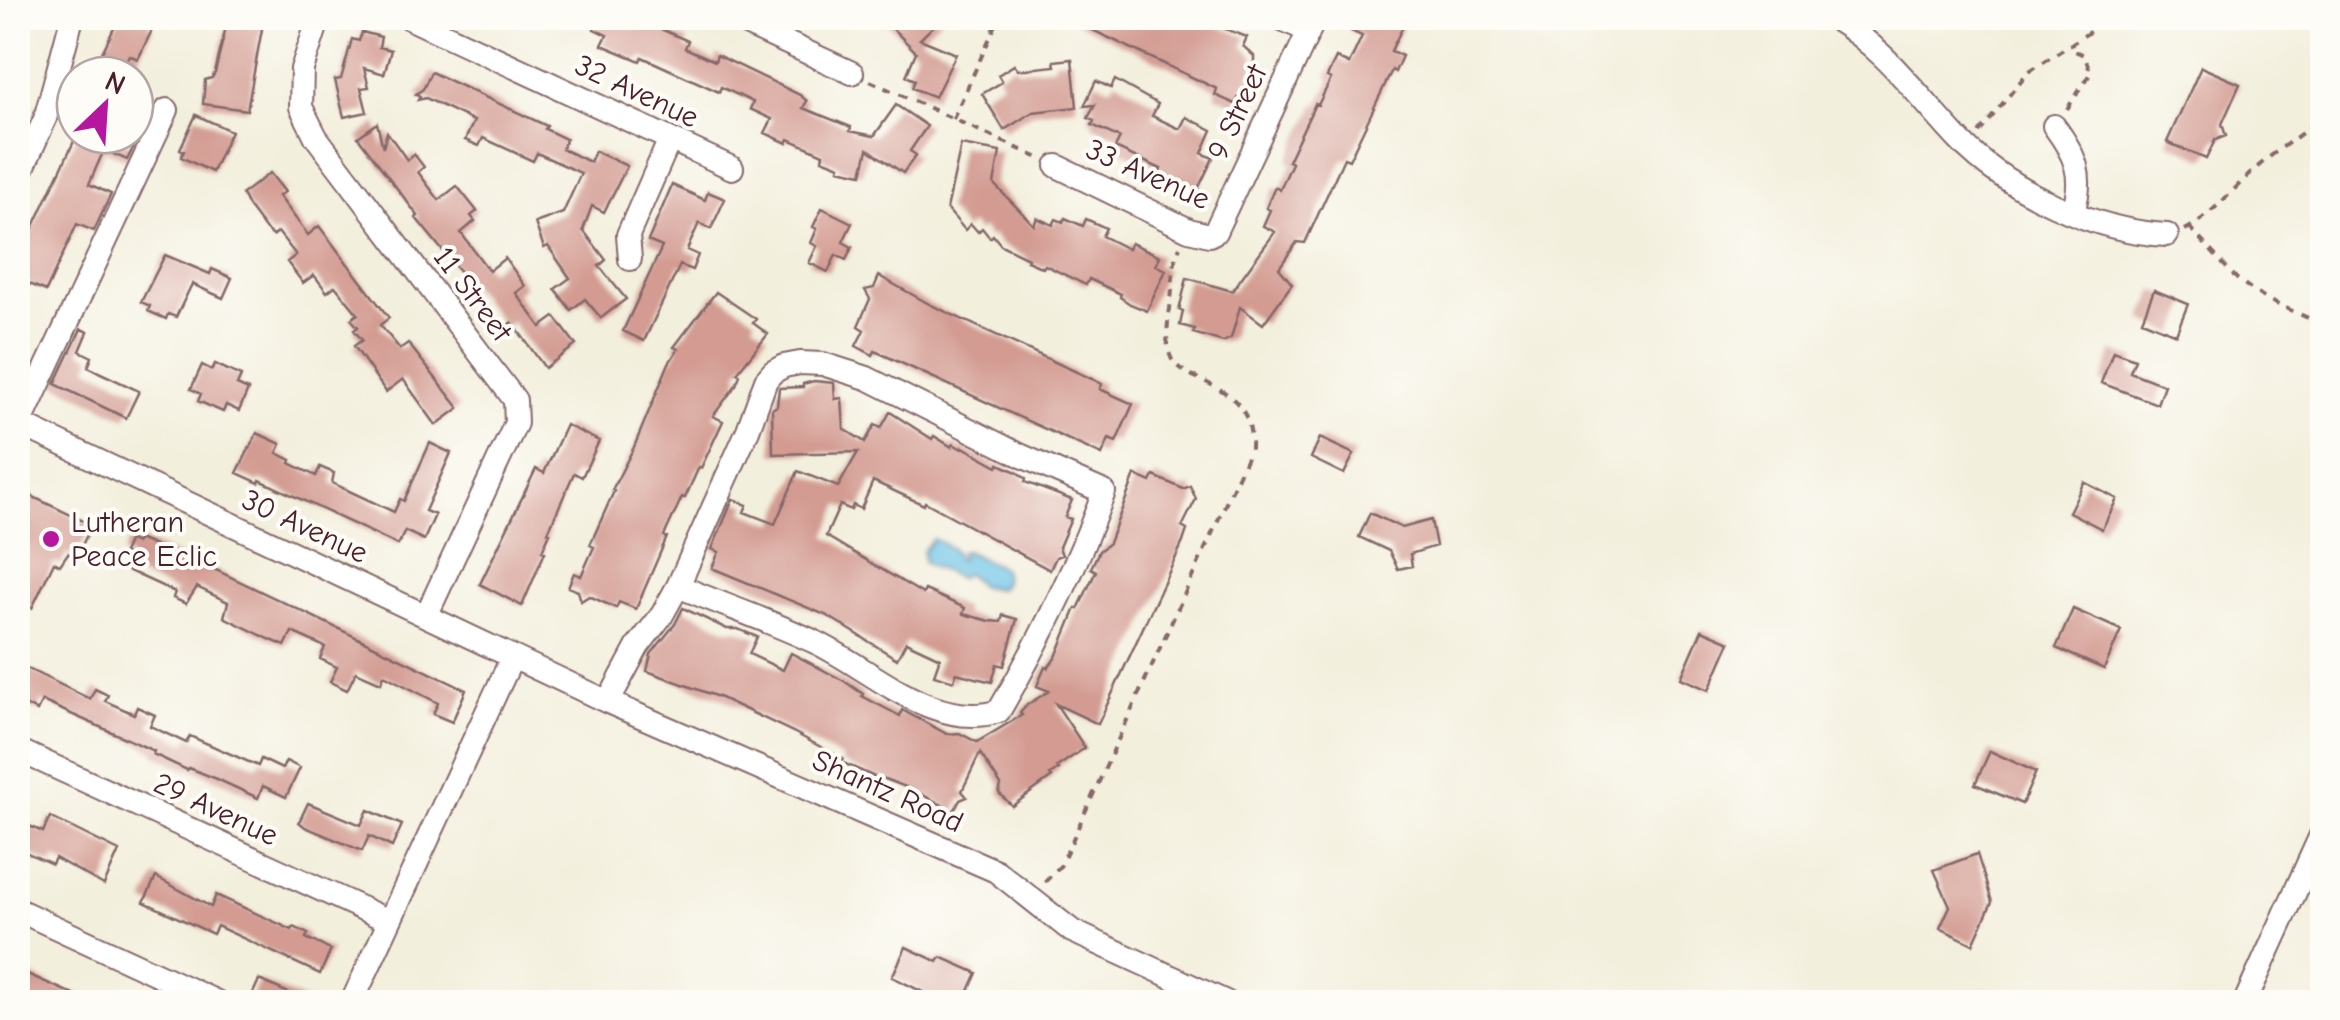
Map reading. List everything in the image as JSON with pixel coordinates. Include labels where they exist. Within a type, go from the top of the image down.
[{"type":"street","points":[[18,179],[45,119],[72,18]]},
{"type":"street","name":"11 Street","points":[[318,18],[302,69],[301,107],[308,122],[515,400],[516,423],[426,616]]},
{"type":"street","name":"32 Avenue","points":[[409,18],[732,168]]},
{"type":"street","points":[[733,18],[852,74]]},
{"type":"street","points":[[1280,18],[1311,24]]},
{"type":"street","points":[[1834,18],[1893,62],[1980,161],[2025,191],[2129,230],[2178,231]]},
{"type":"street","name":"9 Street","points":[[1215,232],[1311,24]]},
{"type":"street","points":[[18,424],[167,110]]},
{"type":"street","points":[[2054,126],[2070,148],[2080,172],[2073,211]]},
{"type":"street","points":[[630,259],[628,236],[670,139]]},
{"type":"street","name":"33 Avenue","points":[[1057,166],[1189,230],[1208,235],[1215,232]]},
{"type":"street","points":[[608,702],[638,646],[662,616],[678,586],[748,430],[766,380],[773,372],[800,363],[822,364],[867,378],[1022,456],[1104,492],[1034,650],[1000,711],[987,715],[957,713],[898,693],[825,647],[678,586]]},
{"type":"street","name":"30 Avenue","points":[[18,424],[512,658]]},
{"type":"street","points":[[352,1002],[512,658]]},
{"type":"street","name":"Shantz Road","points":[[512,658],[996,871],[1072,931],[1226,1002]]},
{"type":"street","name":"29 Avenue","points":[[18,750],[389,921]]},
{"type":"street","points":[[2244,1002],[2322,833]]},
{"type":"street","points":[[18,910],[217,1002]]},
{"type":"path","points":[[952,119],[999,18]]},
{"type":"path","points":[[1967,148],[2028,72],[2112,18]]},
{"type":"path","points":[[2068,48],[2084,55],[2091,73],[2073,102]]},
{"type":"path","points":[[852,74],[1057,166]]},
{"type":"path","points":[[2322,116],[2265,160],[2220,201],[2214,212],[2178,231],[2265,299],[2322,324]]},
{"type":"path","points":[[1038,884],[1046,882],[1061,865],[1252,448],[1252,429],[1234,400],[1180,368],[1169,354],[1167,337],[1176,256],[1189,230]]},
{"type":"water","points":[[933,539],[951,548],[959,560],[960,552],[965,551],[1002,568],[1001,587],[981,586],[966,573],[959,578],[924,563],[923,551]]},
{"type":"building","points":[[119,18],[152,18],[149,26],[153,28],[140,55],[101,55]]},
{"type":"building","points":[[228,18],[264,18],[247,110],[203,104],[205,80],[215,73]]},
{"type":"building","points":[[599,18],[636,18],[688,41],[685,48],[715,61],[717,55],[800,95],[807,101],[803,108],[851,127],[850,131],[874,136],[896,105],[927,126],[910,151],[916,155],[903,173],[868,149],[862,174],[839,169],[840,166],[822,159],[823,154],[765,133],[772,119],[750,109],[753,102],[602,45],[607,35],[594,29]]},
{"type":"building","points":[[882,18],[942,18],[920,39],[956,54],[935,97],[912,88],[915,80],[906,76],[916,52]]},
{"type":"building","points":[[1067,18],[1196,18],[1247,37],[1243,46],[1254,56],[1254,69],[1235,104],[1215,95],[1217,89]]},
{"type":"building","points":[[1355,18],[1407,18],[1391,51],[1402,56],[1349,160],[1344,158],[1305,243],[1297,242],[1279,268],[1292,284],[1263,324],[1240,307],[1231,338],[1223,342],[1193,333],[1195,329],[1180,325],[1183,311],[1179,310],[1187,278],[1232,291],[1275,232],[1263,226],[1270,210],[1266,208],[1275,187],[1280,190],[1292,163],[1288,161],[1331,79],[1327,77],[1336,58],[1349,64],[1362,36],[1349,30]]},
{"type":"building","points":[[362,32],[381,37],[379,47],[391,50],[384,74],[364,68],[369,87],[361,88],[367,112],[344,117],[335,80],[341,79],[352,39],[359,41]]},
{"type":"building","points":[[1072,59],[1077,107],[1033,112],[1004,130],[982,94],[1002,82],[998,75],[1014,65],[1018,70],[1055,66],[1054,61]]},
{"type":"building","points":[[2201,67],[2240,84],[2222,124],[2226,136],[2215,140],[2206,159],[2167,142]]},
{"type":"building","points":[[431,72],[547,126],[545,129],[566,139],[562,149],[590,162],[595,151],[627,166],[604,212],[592,206],[583,230],[606,260],[599,266],[626,299],[601,318],[585,299],[571,310],[555,289],[570,278],[548,246],[544,248],[535,223],[563,213],[581,173],[537,153],[533,161],[483,138],[479,146],[465,140],[474,121],[426,98],[418,100],[420,96],[416,94]]},
{"type":"building","points":[[1115,80],[1158,104],[1152,116],[1180,129],[1186,117],[1212,130],[1202,153],[1213,158],[1195,195],[1158,177],[1161,169],[1115,148],[1120,138],[1092,125],[1094,121],[1088,118],[1095,105],[1084,106],[1096,81],[1111,88]]},
{"type":"building","points":[[196,115],[231,131],[212,172],[181,157],[184,151],[180,149]]},
{"type":"building","points":[[377,123],[383,148],[387,132],[407,160],[414,154],[424,167],[418,172],[439,200],[457,186],[477,211],[471,216],[475,221],[461,233],[489,271],[505,258],[525,286],[516,293],[541,327],[555,317],[576,345],[545,368],[512,322],[505,327],[416,218],[358,137]]},
{"type":"building","points":[[961,145],[1000,152],[994,184],[1034,225],[1037,218],[1053,225],[1056,219],[1063,222],[1065,218],[1083,226],[1086,219],[1106,228],[1102,236],[1128,249],[1131,243],[1160,256],[1156,265],[1166,270],[1147,311],[1089,279],[1086,285],[1045,265],[1043,268],[1027,261],[1028,258],[1001,245],[993,235],[990,238],[982,228],[978,232],[971,224],[965,230],[947,209]]},
{"type":"building","points":[[68,155],[102,155],[89,184],[111,194],[94,231],[77,224],[46,291],[18,279],[18,260]]},
{"type":"building","points":[[270,173],[285,192],[279,196],[308,235],[319,226],[389,318],[380,325],[400,349],[408,343],[459,408],[436,425],[403,379],[386,392],[354,346],[362,340],[351,319],[358,314],[335,286],[327,292],[314,275],[303,283],[287,262],[296,255],[278,232],[273,236],[266,230],[248,206],[242,194]]},
{"type":"building","points":[[672,185],[705,200],[708,192],[725,199],[711,229],[699,223],[687,250],[698,255],[692,270],[680,265],[644,341],[623,331],[662,247],[648,241]]},
{"type":"building","points":[[822,208],[852,223],[843,242],[852,247],[846,260],[836,255],[828,272],[809,263],[817,246],[811,243],[817,229],[813,227]]},
{"type":"building","points":[[165,255],[210,274],[212,269],[232,278],[223,298],[192,284],[176,317],[168,314],[166,319],[148,311],[150,306],[141,302]]},
{"type":"building","points":[[879,276],[931,305],[1102,384],[1100,389],[1133,404],[1116,442],[1109,439],[1102,455],[875,351],[873,355],[856,346],[864,330],[858,326],[870,299],[865,290],[874,288]]},
{"type":"building","points":[[2154,290],[2188,304],[2176,334],[2142,320]]},
{"type":"building","points":[[716,292],[756,319],[753,323],[768,334],[737,373],[740,375],[736,385],[713,416],[723,421],[685,498],[682,497],[636,609],[619,602],[616,608],[589,596],[581,601],[578,591],[568,587],[574,573],[581,576],[594,547],[590,545],[612,490],[678,349],[674,347]]},
{"type":"building","points":[[81,329],[88,332],[80,351],[92,357],[88,367],[139,391],[126,418],[55,384]]},
{"type":"building","points":[[2113,351],[2135,359],[2130,372],[2164,385],[2157,404],[2101,383]]},
{"type":"building","points":[[215,364],[241,376],[237,385],[248,390],[239,411],[226,405],[223,412],[198,401],[201,394],[191,389],[202,365],[212,370]]},
{"type":"building","points":[[814,381],[834,383],[835,399],[842,398],[844,429],[865,442],[875,425],[881,428],[890,412],[932,439],[934,436],[952,447],[963,447],[1017,472],[1025,482],[1072,500],[1065,517],[1071,519],[1059,547],[1062,555],[1056,557],[1050,570],[925,502],[924,505],[873,481],[861,509],[840,505],[826,536],[923,594],[925,590],[965,608],[963,614],[990,621],[1001,622],[1003,615],[1017,619],[1004,666],[997,664],[992,682],[956,673],[954,681],[934,675],[940,658],[906,642],[897,659],[828,616],[712,568],[719,552],[712,549],[733,499],[747,505],[744,512],[775,524],[798,471],[838,487],[858,452],[773,454],[772,409],[777,406],[779,388],[803,387]]},
{"type":"building","points":[[566,425],[599,441],[582,477],[574,473],[522,606],[480,584],[536,469],[544,473]]},
{"type":"building","points":[[257,433],[281,444],[277,453],[290,463],[316,476],[320,467],[334,473],[332,483],[394,512],[400,499],[404,501],[430,443],[451,453],[425,511],[435,515],[424,540],[405,531],[398,545],[237,473]]},
{"type":"building","points":[[1320,438],[1354,454],[1344,474],[1311,458]]},
{"type":"building","points":[[1135,475],[1151,482],[1154,476],[1183,489],[1190,486],[1196,499],[1182,527],[1187,530],[1183,542],[1098,724],[1056,704],[1085,748],[1012,806],[999,793],[1001,785],[980,753],[962,791],[967,797],[960,800],[954,811],[911,789],[841,762],[843,759],[793,732],[721,698],[647,671],[651,654],[683,608],[727,629],[757,637],[749,654],[783,670],[791,653],[900,716],[902,710],[947,734],[959,733],[977,742],[1022,715],[1027,705],[1049,691],[1037,686],[1045,667],[1056,657],[1096,571],[1091,568],[1099,551],[1109,543]]},
{"type":"building","points":[[2084,482],[2117,499],[2102,529],[2069,512]]},
{"type":"building","name":"Lutheran Peace Eclic","points":[[27,494],[92,525],[76,557],[68,553],[60,565],[54,562],[32,608],[18,601],[18,501],[22,504]]},
{"type":"building","points":[[1370,513],[1402,528],[1431,520],[1436,546],[1410,554],[1412,566],[1398,569],[1389,551],[1359,537]]},
{"type":"building","points":[[138,539],[188,560],[189,557],[466,690],[452,722],[433,714],[438,703],[384,675],[381,683],[356,672],[347,690],[330,682],[337,667],[320,659],[325,647],[292,632],[285,646],[269,639],[224,617],[228,602],[197,587],[186,604],[173,598],[175,592],[127,570],[130,556],[123,553],[129,540],[136,543]]},
{"type":"building","points":[[2073,609],[2121,630],[2104,669],[2056,648]]},
{"type":"building","points":[[1702,630],[1730,642],[1709,690],[1681,678]]},
{"type":"building","points":[[18,664],[90,699],[95,689],[108,695],[105,701],[134,714],[137,707],[155,715],[150,726],[186,743],[190,736],[258,766],[261,759],[282,769],[286,761],[300,768],[286,797],[263,786],[258,798],[187,770],[42,701],[37,711],[18,702]]},
{"type":"building","points":[[1990,751],[2036,772],[2022,804],[1975,784]]},
{"type":"building","points":[[308,803],[361,825],[368,810],[402,825],[392,847],[369,836],[362,851],[299,822]]},
{"type":"building","points":[[50,817],[119,851],[104,885],[55,858],[52,864],[18,849],[18,821],[43,832]]},
{"type":"building","points":[[1977,854],[1992,902],[1973,944],[1940,928],[1950,906],[1934,870]]},
{"type":"building","points":[[156,877],[211,907],[216,895],[308,934],[306,938],[331,950],[320,974],[217,926],[213,934],[144,902]]},
{"type":"building","points":[[906,947],[938,962],[941,957],[977,973],[964,1002],[929,1002],[920,998],[923,992],[892,977]]},
{"type":"building","points":[[23,972],[90,1002],[28,1002],[18,998]]},
{"type":"building","points":[[259,980],[309,1002],[249,1002]]},
{"type":"place","name":"Lutheran Peace Eclic","points":[[51,539]]}]
